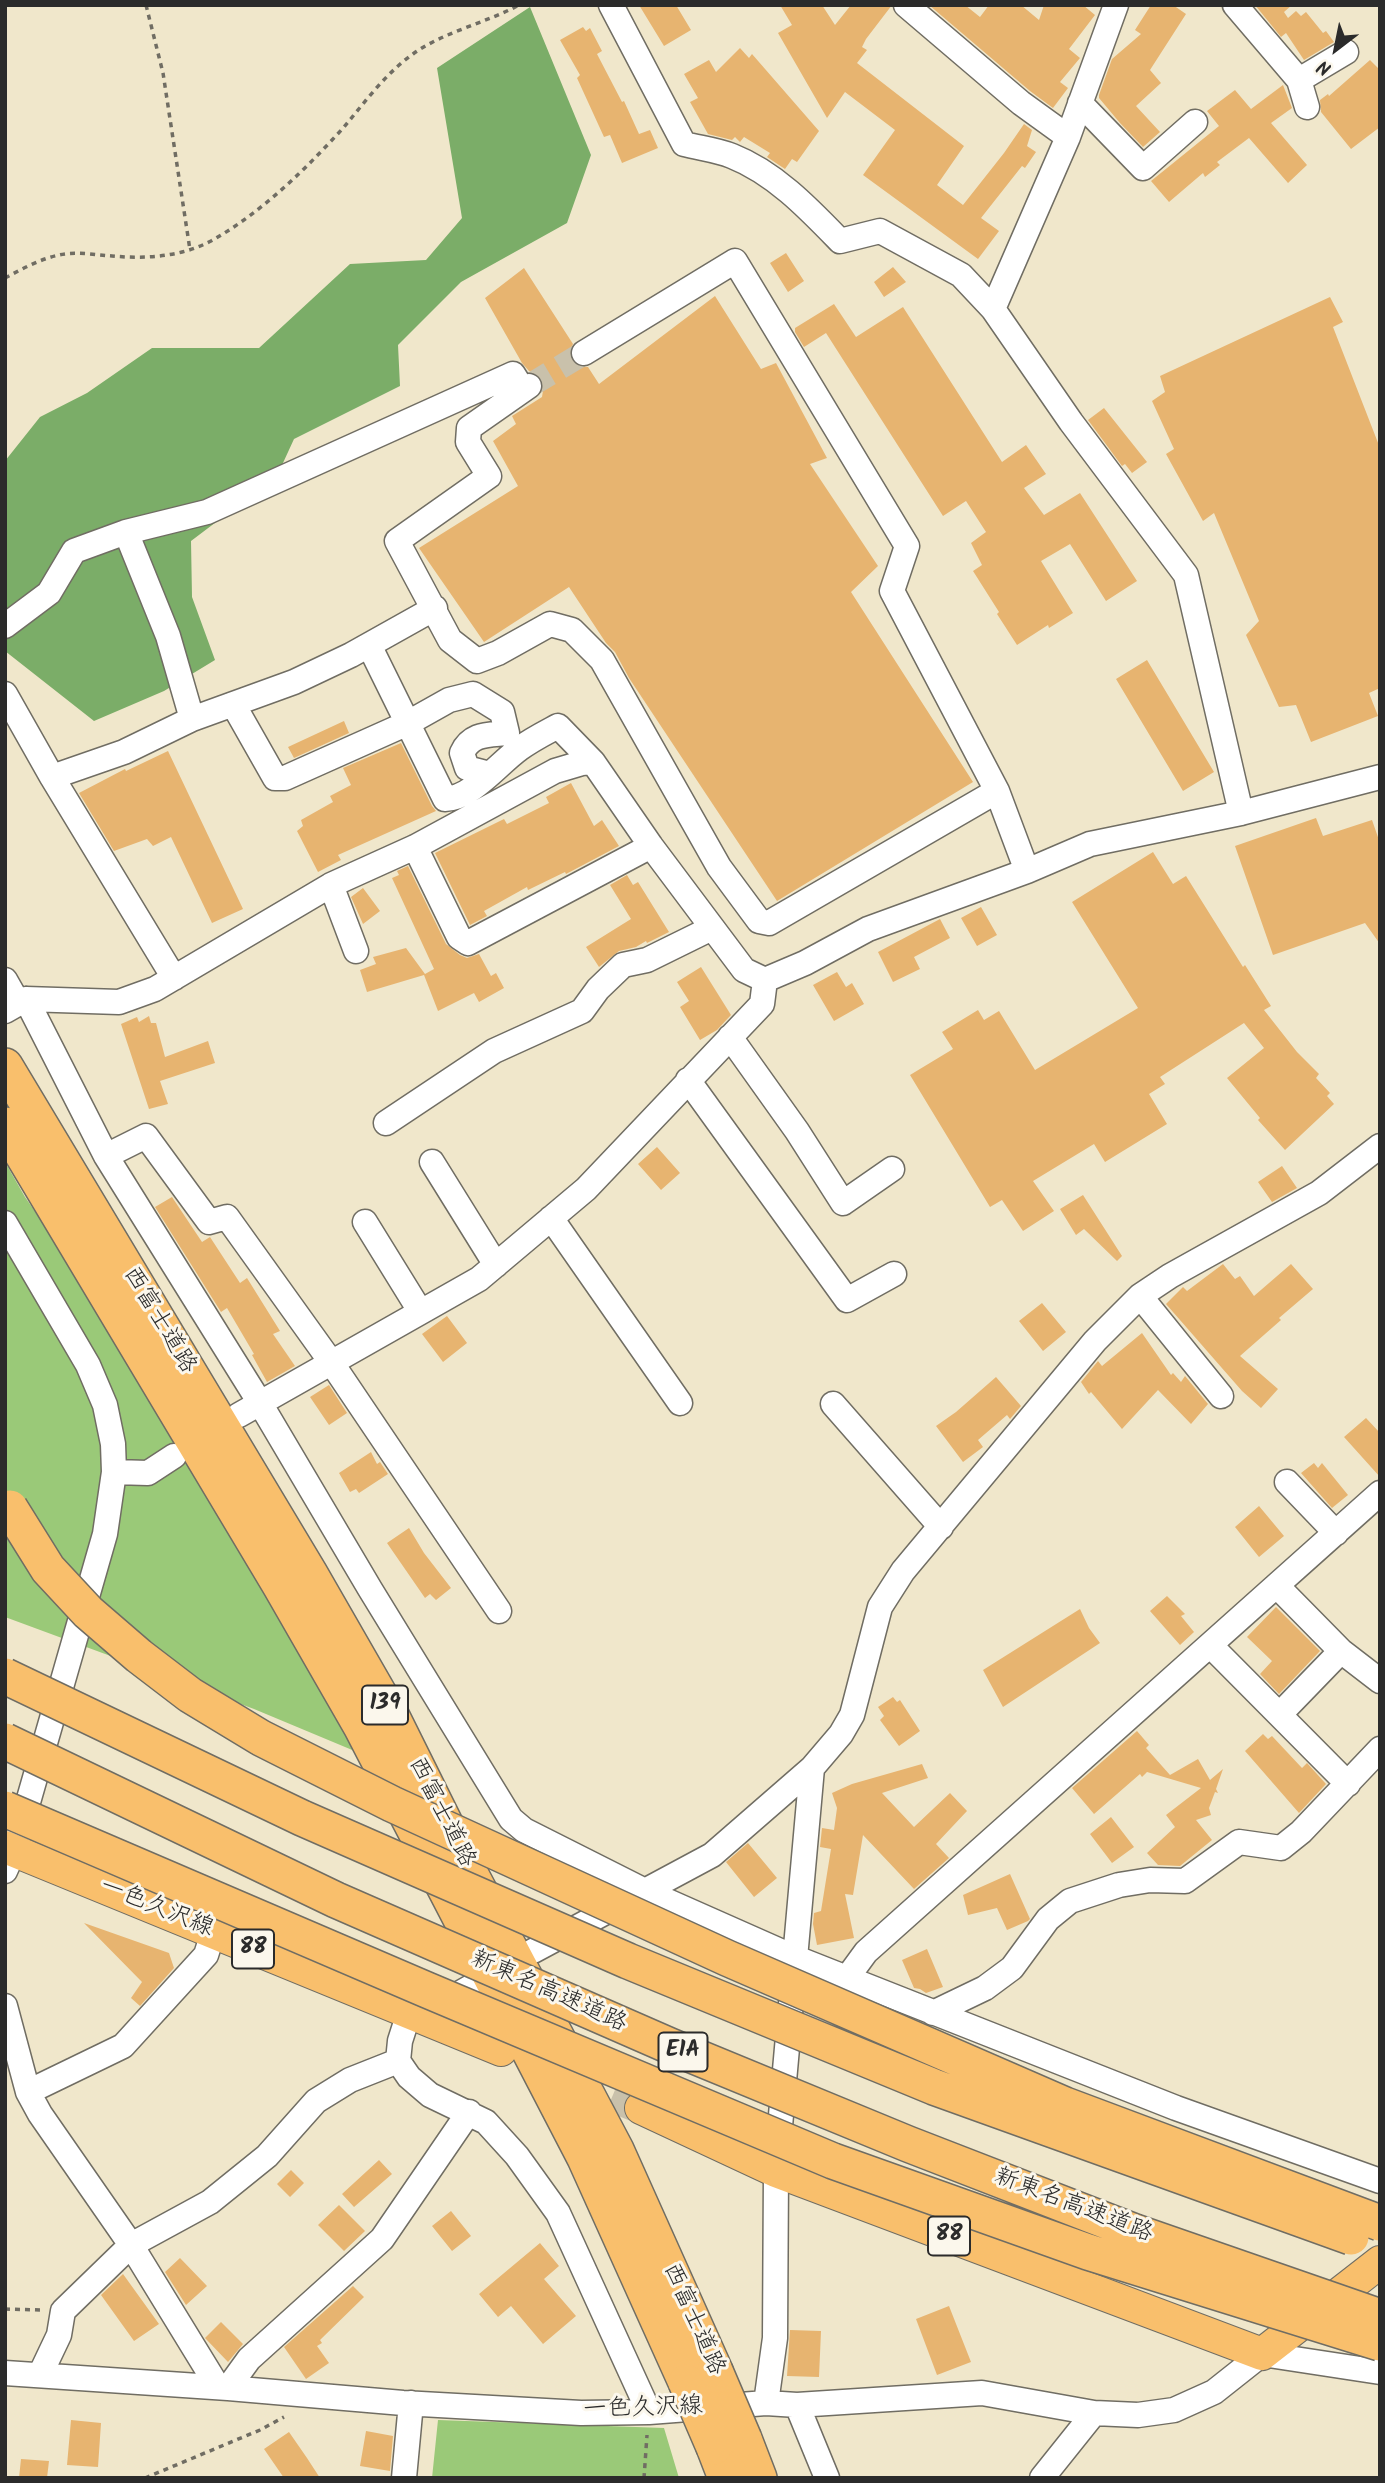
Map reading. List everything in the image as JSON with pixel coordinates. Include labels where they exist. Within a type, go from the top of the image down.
[{"type":"highway","name":"西富士道路","points":[[5,1066],[303,1562],[391,1716],[464,1862],[616,2150],[728,2455],[759,2478]]},
{"type":"highway","name":"西富士道路","points":[[5,1125],[280,1585],[361,1726],[700,2376]]},
{"type":"highway","points":[[8,1505],[48,1569],[88,1612],[190,1695],[261,1738],[392,1804],[764,1975],[1065,2105],[1380,2223]]},
{"type":"highway","name":"E1A","points":[[5,1676],[302,1818],[628,1961],[934,2087],[1380,2247]]},
{"type":"highway","name":"新東名高速道路","points":[[5,1741],[336,1900],[670,2046],[908,2144],[1135,2232],[1380,2317]]},
{"type":"highway","points":[[5,1809],[833,2161],[1088,2252],[1380,2343]]},
{"type":"main road","name":"一色久沢線","points":[[8,1856],[213,1933],[501,2050]]},
{"type":"main road","name":"88","points":[[641,2108],[776,2171],[1262,2354]]},
{"type":"main road","name":"一色久沢線","points":[[1262,2354],[1380,2262]]},
{"type":"street","points":[[611,5],[684,144],[732,156],[765,175],[800,200],[840,241],[880,231],[961,275],[993,309],[1071,422],[1186,575],[1241,813]]},
{"type":"street","points":[[906,5],[1021,103],[1068,137]]},
{"type":"street","points":[[993,309],[1068,137],[1116,5]]},
{"type":"street","points":[[1235,5],[1299,80],[1307,107]]},
{"type":"street","points":[[1299,80],[1346,52]]},
{"type":"street","points":[[1080,103],[1143,168],[1195,122]]},
{"type":"street","points":[[584,353],[735,261],[907,546],[892,591],[997,791],[1027,871]]},
{"type":"street","points":[[5,626],[49,593],[74,551],[126,532],[207,512],[513,374],[526,388],[469,428],[468,442],[489,476],[397,541],[450,640],[477,661],[498,653],[550,624],[572,630],[602,660],[719,867],[759,921],[769,923],[997,791]]},
{"type":"street","points":[[126,532],[169,636],[192,719]]},
{"type":"street","points":[[52,777],[124,752],[192,719],[294,681],[369,645],[435,608]]},
{"type":"street","points":[[369,645],[445,799],[456,799],[490,775],[512,741]]},
{"type":"street","points":[[5,694],[174,978]]},
{"type":"street","points":[[233,704],[275,778],[285,778],[408,723],[449,699],[473,694],[502,712],[512,741]]},
{"type":"street","points":[[490,775],[467,768],[462,752],[478,735],[512,741],[558,726],[593,762],[651,846],[744,970],[765,980],[805,963],[868,929],[1090,845],[1241,813],[1380,776]]},
{"type":"street","points":[[17,1004],[118,1002],[155,989],[331,885],[415,847],[555,771],[593,762]]},
{"type":"street","points":[[415,847],[459,937],[468,943],[651,846]]},
{"type":"street","points":[[331,885],[356,951]]},
{"type":"street","points":[[386,1123],[494,1051],[582,1011],[598,989],[623,965],[647,960],[712,928]]},
{"type":"street","points":[[5,980],[249,1409],[370,1590],[511,1819],[524,1830],[647,1892],[796,1958],[1176,2108],[1380,2181]]},
{"type":"street","points":[[249,1409],[479,1279],[496,1265],[586,1189],[762,1004],[765,980]]},
{"type":"street","points":[[730,1037],[797,1131],[843,1203],[892,1169]]},
{"type":"street","points":[[688,1080],[847,1300],[894,1274]]},
{"type":"street","points":[[106,1156],[146,1136],[209,1222],[227,1217],[331,1362],[499,1611]]},
{"type":"street","points":[[533,1951],[712,1855],[812,1768],[841,1734],[852,1715],[880,1607],[903,1570],[1095,1341],[1140,1296],[1170,1276],[1319,1193],[1380,1146]]},
{"type":"street","points":[[432,1162],[496,1265]]},
{"type":"street","points":[[551,1219],[680,1403]]},
{"type":"street","points":[[365,1222],[420,1311]]},
{"type":"street","points":[[5,1223],[92,1375],[105,1405],[113,1444],[114,1472],[105,1534],[8,1856]]},
{"type":"street","points":[[1140,1296],[1221,1396]]},
{"type":"street","points":[[832,1404],[941,1527]]},
{"type":"street","points":[[114,1472],[148,1473],[174,1456]]},
{"type":"street","points":[[1287,1482],[1336,1533]]},
{"type":"street","points":[[847,1978],[866,1952],[1380,1493]]},
{"type":"street","points":[[1277,1586],[1341,1651],[1380,1681]]},
{"type":"street","points":[[1210,1645],[1348,1784]]},
{"type":"street","points":[[1280,1714],[1341,1651]]},
{"type":"street","points":[[933,2013],[985,1988],[1012,1968],[1048,1919],[1070,1901],[1119,1885],[1150,1880],[1185,1881],[1239,1842],[1281,1848],[1301,1832],[1380,1749]]},
{"type":"street","points":[[766,2403],[775,2339],[776,2171],[812,1768]]},
{"type":"street","points":[[28,2092],[123,2046],[206,1955],[213,1933]]},
{"type":"street","points":[[478,1983],[414,2015],[400,2040],[398,2061],[408,2077],[429,2095],[486,2122],[517,2156],[558,2213],[649,2412]]},
{"type":"street","points":[[5,2006],[28,2092],[40,2114],[131,2245],[223,2388],[249,2359],[382,2238],[469,2112]]},
{"type":"street","points":[[40,2375],[59,2334],[63,2311],[131,2245],[210,2202],[267,2156],[317,2101],[350,2080],[398,2061]]},
{"type":"street","points":[[1262,2354],[1380,2372]]},
{"type":"street","name":"一色久沢線","points":[[5,2373],[580,2413],[649,2412],[766,2403],[797,2405],[982,2393],[1094,2413],[1139,2415],[1174,2410],[1214,2392],[1262,2354]]},
{"type":"street","points":[[404,2478],[411,2403]]},
{"type":"street","points":[[797,2405],[827,2478]]},
{"type":"street","points":[[1042,2478],[1094,2413]]},
{"type":"path","points":[[146,5],[163,73],[190,250]]},
{"type":"path","points":[[5,278],[28,266],[60,255],[141,257],[173,254],[211,241],[263,205],[316,158],[389,76],[413,54],[438,40],[490,20],[519,5]]},
{"type":"path","points":[[5,2309],[63,2311]]},
{"type":"path","points":[[145,2478],[260,2430],[303,2407],[309,2395]]},
{"type":"path","points":[[643,2478],[649,2412]]},
{"type":"green space","points":[[530,7],[591,155],[567,223],[461,282],[398,345],[400,386],[294,439],[277,476],[191,541],[192,597],[215,660],[164,691],[94,721],[5,651],[5,461],[40,417],[87,393],[152,348],[259,348],[350,264],[426,260],[462,218],[437,68]]},
{"type":"green space","points":[[5,1162],[25,1197],[89,1290],[357,1752],[254,1709],[5,1617]]},
{"type":"green space","points":[[438,2420],[664,2428],[679,2478],[432,2478]]},
{"type":"building","points":[[639,5],[676,5],[691,30],[664,46]]},
{"type":"building","points":[[780,5],[822,5],[835,25],[851,5],[892,5],[866,39],[862,47],[867,50],[857,63],[964,146],[937,185],[963,205],[1024,124],[1032,130],[1027,146],[1036,152],[981,218],[999,231],[978,259],[863,175],[895,130],[845,92],[827,118],[778,33],[792,25]]},
{"type":"building","points":[[929,5],[965,5],[980,17],[989,5],[1021,5],[1039,20],[1044,5],[1083,5],[1095,15],[1069,49],[1080,58],[1060,82],[1068,88],[1053,108]]},
{"type":"building","points":[[1151,5],[1173,5],[1186,14],[1150,70],[1161,83],[1136,106],[1160,132],[1143,147],[1099,95],[1112,59],[1141,34],[1135,30]]},
{"type":"building","points":[[1255,5],[1292,5],[1284,12],[1288,18],[1296,11],[1301,16],[1306,12],[1334,42],[1304,60],[1286,33],[1281,37]]},
{"type":"building","points":[[583,27],[586,31],[590,28],[602,51],[597,54],[639,134],[650,130],[658,148],[622,163],[610,135],[604,137],[577,78],[580,75],[560,40]]},
{"type":"building","points":[[740,48],[749,58],[752,54],[819,131],[797,162],[792,159],[785,169],[767,157],[770,153],[744,137],[740,142],[735,137],[732,140],[708,134],[690,102],[698,98],[684,74],[709,60],[716,72]]},
{"type":"building","points":[[1370,60],[1380,70],[1380,127],[1351,149],[1321,112],[1320,100],[1328,94],[1329,96]]},
{"type":"building","points":[[1283,85],[1292,108],[1271,123],[1307,165],[1288,183],[1249,138],[1217,162],[1220,165],[1205,177],[1203,173],[1169,202],[1151,181],[1219,126],[1207,111],[1235,90],[1251,109]]},
{"type":"building","points":[[786,253],[804,281],[788,292],[770,263]]},
{"type":"building","points":[[893,267],[906,282],[884,297],[874,282]]},
{"type":"building","points":[[524,268],[573,344],[569,353],[572,361],[578,366],[588,367],[599,384],[715,296],[761,369],[776,363],[827,458],[810,464],[878,566],[851,592],[973,782],[777,901],[629,678],[615,652],[606,643],[569,587],[484,642],[419,548],[518,486],[493,441],[516,424],[512,416],[542,397],[544,384],[541,377],[529,371],[522,363],[485,298]]},
{"type":"building","points":[[1330,297],[1343,322],[1333,327],[1380,448],[1380,688],[1369,693],[1378,716],[1311,742],[1296,705],[1279,707],[1246,635],[1259,621],[1214,513],[1203,521],[1166,454],[1174,449],[1152,401],[1165,392],[1160,376]]},
{"type":"building","points":[[834,304],[856,337],[903,307],[1002,462],[1026,445],[1046,474],[1024,488],[1044,515],[1080,493],[1137,581],[1106,601],[1070,544],[1041,561],[1073,613],[1017,645],[973,571],[982,565],[971,543],[986,532],[966,501],[943,516],[826,333],[804,347],[795,332],[795,328]]},
{"type":"building","points":[[1104,408],[1147,462],[1132,473],[1125,464],[1122,466],[1088,420]]},
{"type":"building","points":[[1147,660],[1214,772],[1183,791],[1116,679]]},
{"type":"building","points":[[344,721],[349,733],[294,758],[288,747]]},
{"type":"building","points":[[401,743],[436,811],[338,855],[341,860],[318,872],[297,831],[303,826],[301,820],[333,802],[330,796],[351,785],[343,768]]},
{"type":"building","points":[[168,751],[243,909],[212,923],[171,837],[153,846],[147,839],[114,851],[79,793]]},
{"type":"building","points":[[571,783],[594,826],[602,820],[619,846],[566,874],[565,872],[528,890],[527,887],[484,911],[487,916],[470,925],[435,853],[504,819],[507,824],[549,803],[546,797]]},
{"type":"building","points":[[1316,818],[1323,836],[1372,820],[1380,843],[1380,944],[1365,923],[1273,955],[1235,846]]},
{"type":"building","points":[[1153,852],[1173,884],[1186,876],[1271,1006],[1264,1010],[1297,1052],[1319,1074],[1316,1078],[1330,1093],[1327,1096],[1334,1104],[1285,1150],[1258,1120],[1260,1118],[1227,1078],[1264,1048],[1244,1023],[1160,1077],[1165,1084],[1149,1094],[1167,1124],[1105,1162],[1094,1144],[1033,1181],[1054,1211],[1023,1231],[1002,1200],[990,1207],[910,1075],[953,1049],[942,1032],[978,1010],[984,1020],[999,1011],[1035,1070],[1138,1008],[1072,902]]},
{"type":"building","points":[[408,866],[446,944],[467,958],[479,954],[491,976],[496,973],[504,988],[479,1002],[474,993],[438,1011],[424,975],[367,992],[360,970],[376,964],[373,957],[406,948],[425,974],[434,969],[392,878],[399,875],[397,871]]},
{"type":"building","points":[[627,875],[633,885],[638,882],[669,932],[647,943],[646,941],[636,947],[619,951],[599,967],[586,947],[631,919],[610,885]]},
{"type":"building","points":[[363,888],[380,911],[363,924],[351,897]]},
{"type":"building","points":[[981,907],[997,935],[977,946],[961,918]]},
{"type":"building","points":[[940,919],[950,938],[914,957],[920,969],[893,982],[878,952]]},
{"type":"building","points":[[701,967],[731,1015],[717,1030],[700,1040],[680,1007],[689,1001],[677,982]]},
{"type":"building","points":[[837,972],[846,987],[852,983],[864,1004],[834,1021],[813,985]]},
{"type":"building","points":[[149,1016],[151,1023],[156,1023],[165,1057],[208,1041],[215,1063],[160,1081],[168,1104],[149,1109],[121,1024],[137,1017],[139,1022]]},
{"type":"building","points":[[657,1147],[680,1173],[661,1190],[638,1164]]},
{"type":"building","points":[[1282,1166],[1297,1188],[1272,1202],[1258,1182]]},
{"type":"building","points":[[1083,1195],[1122,1256],[1117,1261],[1084,1229],[1076,1235],[1060,1209]]},
{"type":"building","points":[[172,1197],[202,1242],[210,1237],[240,1283],[247,1278],[280,1331],[273,1334],[295,1366],[267,1382],[227,1308],[221,1312],[155,1207]]},
{"type":"building","points":[[1223,1264],[1235,1279],[1240,1276],[1254,1296],[1291,1264],[1313,1289],[1240,1356],[1278,1389],[1261,1408],[1242,1391],[1166,1304],[1183,1287],[1187,1291]]},
{"type":"building","points":[[1042,1303],[1066,1332],[1043,1351],[1019,1321]]},
{"type":"building","points":[[447,1316],[467,1343],[443,1362],[422,1334]]},
{"type":"building","points":[[1142,1333],[1171,1375],[1173,1373],[1181,1382],[1185,1376],[1208,1404],[1191,1424],[1158,1390],[1122,1429],[1081,1382],[1098,1361],[1102,1366]]},
{"type":"building","points":[[996,1377],[1021,1406],[1010,1419],[1007,1415],[978,1440],[983,1447],[963,1462],[936,1426]]},
{"type":"building","points":[[329,1385],[347,1413],[329,1425],[310,1397]]},
{"type":"building","points":[[1366,1418],[1380,1433],[1380,1477],[1344,1437]]},
{"type":"building","points":[[371,1452],[377,1464],[380,1462],[388,1474],[359,1493],[356,1489],[350,1492],[339,1473]]},
{"type":"building","points":[[1314,1463],[1318,1468],[1322,1463],[1348,1495],[1332,1508],[1301,1473]]},
{"type":"building","points":[[1259,1506],[1284,1536],[1259,1557],[1235,1527]]},
{"type":"building","points":[[409,1528],[451,1588],[436,1600],[430,1594],[425,1598],[387,1543]]},
{"type":"building","points":[[1167,1596],[1185,1614],[1181,1616],[1194,1632],[1180,1645],[1150,1611]]},
{"type":"building","points":[[1276,1607],[1320,1651],[1279,1694],[1260,1674],[1272,1661],[1247,1637]]},
{"type":"building","points":[[1080,1609],[1100,1643],[1003,1707],[983,1670]]},
{"type":"building","points":[[893,1697],[897,1702],[900,1700],[920,1731],[899,1746],[880,1720],[884,1716],[878,1707]]},
{"type":"building","points":[[1137,1731],[1149,1745],[1146,1748],[1170,1775],[1198,1759],[1210,1780],[1223,1769],[1216,1789],[1218,1793],[1215,1792],[1209,1808],[1211,1815],[1196,1820],[1212,1840],[1180,1866],[1158,1865],[1147,1853],[1175,1827],[1166,1815],[1201,1788],[1147,1772],[1142,1777],[1140,1774],[1094,1814],[1072,1788]]},
{"type":"building","points":[[1263,1734],[1268,1739],[1272,1736],[1302,1768],[1307,1763],[1326,1784],[1299,1813],[1245,1751]]},
{"type":"building","points":[[922,1764],[928,1778],[882,1793],[914,1827],[950,1793],[967,1811],[936,1844],[949,1858],[914,1889],[863,1835],[853,1895],[845,1894],[854,1938],[817,1945],[814,1913],[821,1911],[831,1849],[820,1847],[822,1828],[834,1830],[837,1808],[832,1793],[852,1784]]},
{"type":"building","points":[[1111,1817],[1134,1847],[1112,1863],[1090,1834]]},
{"type":"building","points":[[748,1843],[777,1878],[754,1897],[726,1862]]},
{"type":"building","points":[[1010,1874],[1030,1919],[1028,1921],[1007,1930],[997,1908],[968,1915],[963,1895]]},
{"type":"building","points":[[84,1923],[169,1953],[174,1968],[140,2006],[131,1998],[142,1982]]},
{"type":"building","points":[[927,1949],[943,1987],[926,1993],[914,1988],[902,1960]]},
{"type":"building","points":[[379,2160],[392,2174],[354,2207],[342,2194]]},
{"type":"building","points":[[291,2170],[304,2183],[290,2197],[277,2184]]},
{"type":"building","points":[[339,2205],[365,2231],[344,2251],[318,2225]]},
{"type":"building","points":[[451,2211],[471,2236],[452,2251],[432,2226]]},
{"type":"building","points":[[540,2243],[559,2266],[544,2279],[576,2316],[543,2344],[511,2306],[498,2317],[479,2294]]},
{"type":"building","points":[[180,2258],[207,2286],[186,2305],[165,2272]]},
{"type":"building","points":[[123,2274],[159,2324],[134,2341],[101,2295]]},
{"type":"building","points":[[353,2286],[364,2297],[320,2340],[322,2343],[317,2346],[329,2363],[306,2379],[284,2347]]},
{"type":"building","points":[[949,2306],[971,2362],[937,2375],[916,2319]]},
{"type":"building","points":[[221,2322],[243,2344],[228,2362],[205,2338]]},
{"type":"building","points":[[790,2330],[821,2331],[819,2377],[787,2376]]},
{"type":"building","points":[[71,2420],[101,2423],[98,2467],[67,2465]]},
{"type":"building","points":[[366,2431],[393,2436],[390,2471],[360,2466]]},
{"type":"building","points":[[289,2432],[320,2478],[284,2478],[264,2449]]},
{"type":"building","points":[[21,2459],[49,2461],[47,2478],[19,2478]]},
{"type":"tunnel","points":[[529,386],[584,353]]},
{"type":"tunnel","points":[[568,2078],[641,2108]]}]
